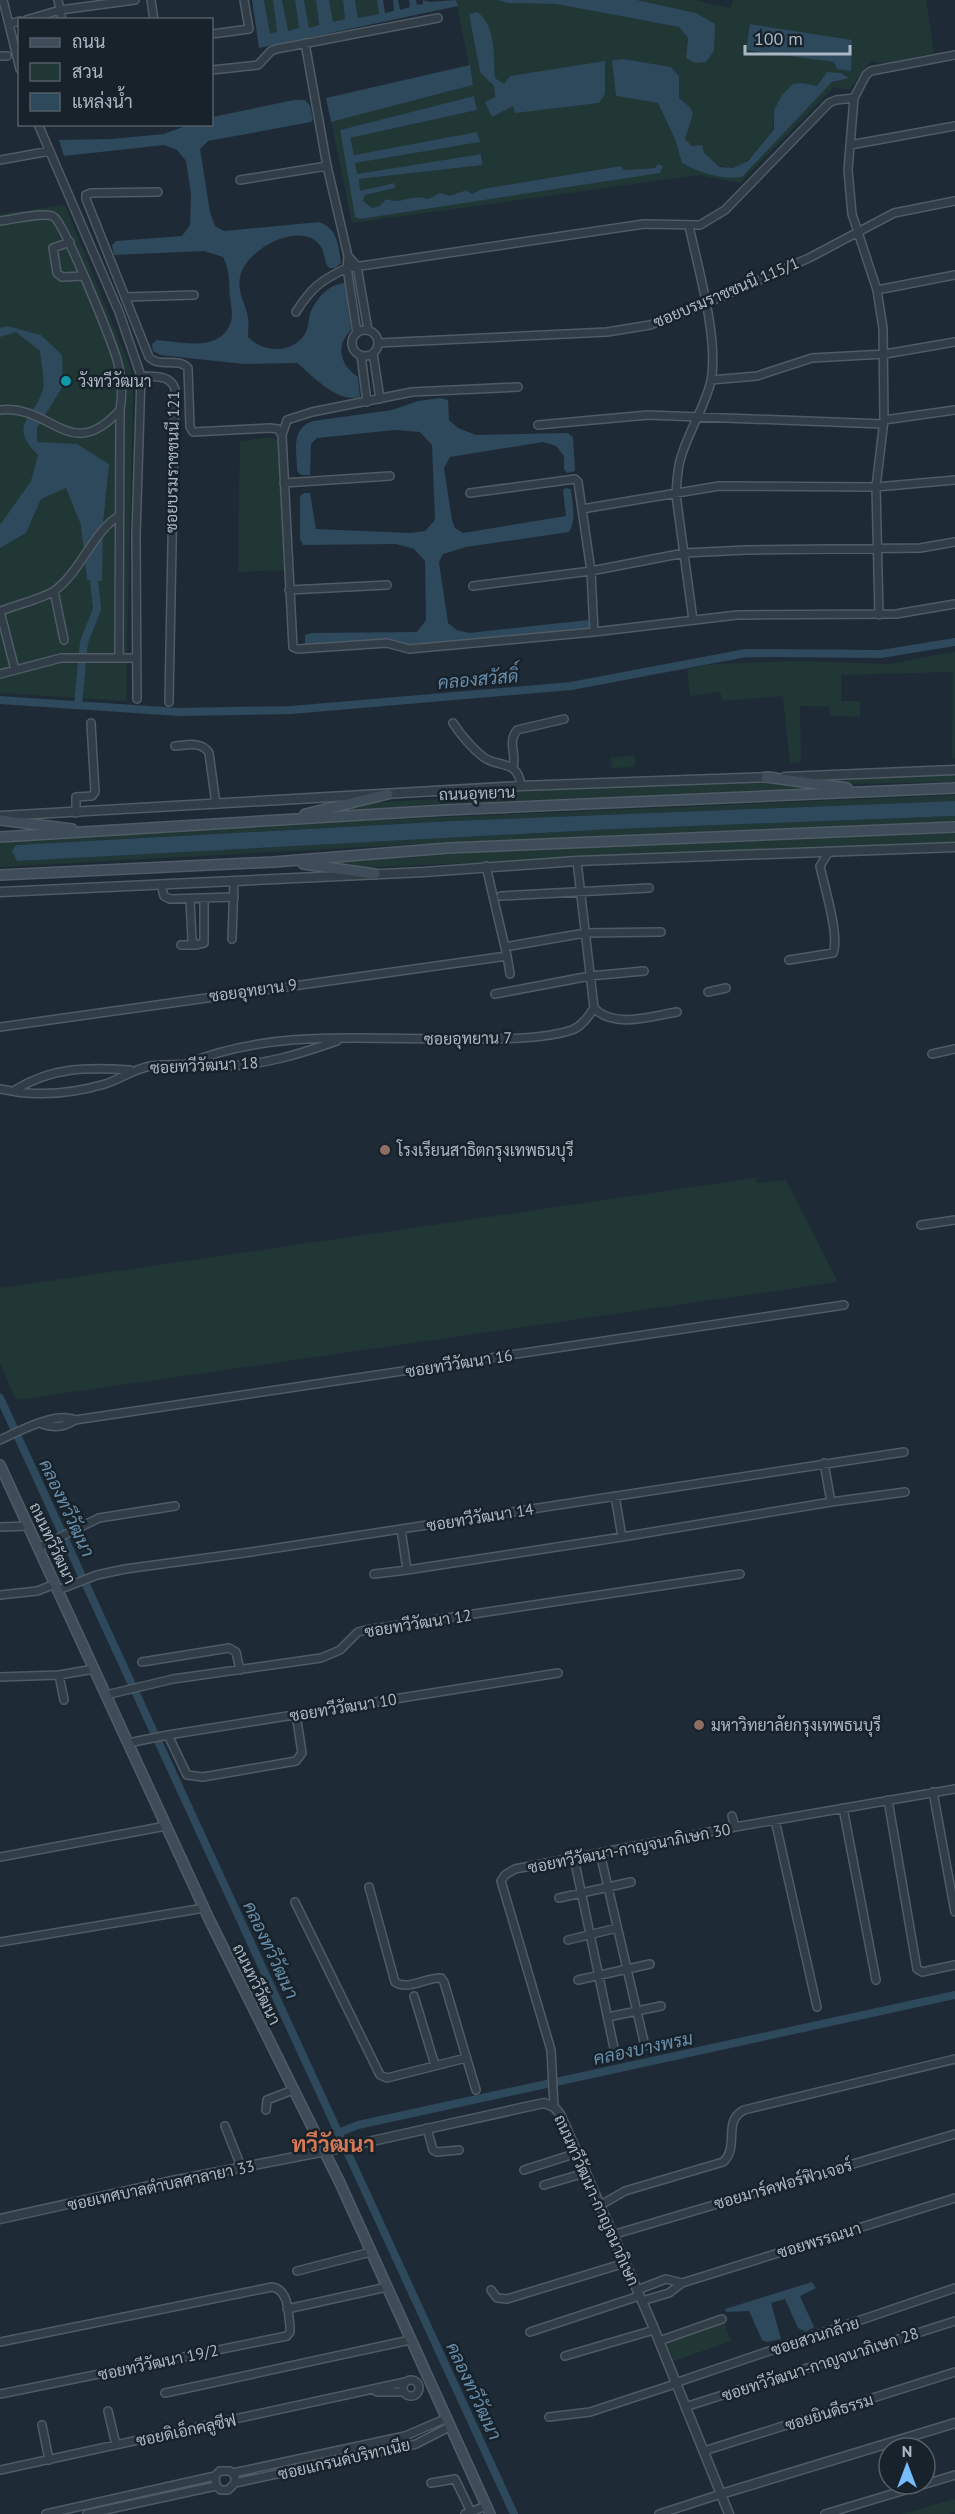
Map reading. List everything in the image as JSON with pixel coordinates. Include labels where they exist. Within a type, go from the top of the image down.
[{"type":"main road","points":[[766,777],[873,791]]},
{"type":"main road","name":"ถนนอุทยาน","points":[[0,837],[291,818],[955,788]]},
{"type":"main road","points":[[291,818],[388,794]]},
{"type":"main road","points":[[0,818],[101,832]]},
{"type":"main road","points":[[0,875],[274,862],[448,848],[955,827]]},
{"type":"main road","points":[[274,862],[328,866],[375,874]]},
{"type":"main road","name":"ถนนทวีวัฒนา","points":[[0,1465],[204,1908],[371,2252],[488,2510]]},
{"type":"street","points":[[3,0],[18,61]]},
{"type":"street","points":[[58,0],[62,18]]},
{"type":"street","points":[[33,18],[60,10],[135,0]]},
{"type":"street","points":[[151,0],[154,18]]},
{"type":"street","points":[[213,34],[249,29],[244,0]]},
{"type":"street","points":[[213,70],[258,66],[271,51],[438,18]]},
{"type":"street","points":[[9,24],[18,22]]},
{"type":"street","points":[[305,44],[327,166],[348,256],[347,268],[357,333],[352,344],[354,351],[361,355],[373,353]]},
{"type":"street","points":[[879,615],[876,487],[884,422],[885,354],[877,290],[852,214],[848,170],[854,98],[866,75],[871,71],[955,55]]},
{"type":"street","points":[[296,312],[306,296],[321,281],[347,268],[644,224],[689,226],[709,221],[725,210],[829,103],[854,98]]},
{"type":"street","points":[[40,126],[119,312],[141,376],[136,535],[137,699]]},
{"type":"street","points":[[850,146],[955,126]]},
{"type":"street","points":[[0,160],[50,151]]},
{"type":"street","points":[[240,180],[327,166]]},
{"type":"street","points":[[158,192],[86,195],[152,360],[183,363],[188,368],[190,427],[193,432],[270,428],[278,429],[282,435]]},
{"type":"street","name":"ซอยบรมราชชนนี 115/1","points":[[378,344],[607,332],[650,325],[705,304],[857,234],[896,212],[955,201]]},
{"type":"street","points":[[0,221],[52,215],[70,242],[118,362],[122,388],[119,658]]},
{"type":"street","points":[[689,226],[711,339],[711,381],[681,456],[676,495],[693,620]]},
{"type":"street","points":[[70,242],[53,248],[58,276],[83,276]]},
{"type":"street","points":[[348,256],[357,266],[368,330],[376,337],[378,344],[373,353],[380,399]]},
{"type":"street","points":[[877,290],[955,275]]},
{"type":"street","points":[[125,297],[194,296]]},
{"type":"street","points":[[357,333],[368,330]]},
{"type":"street","points":[[711,381],[757,376],[812,358],[885,354],[955,342]]},
{"type":"street","points":[[361,355],[367,402]]},
{"type":"street","name":"ซอยบรมราชชนนี 121","points":[[141,376],[167,378],[173,382],[175,389],[169,702]]},
{"type":"street","points":[[518,387],[412,392],[312,412],[287,420],[282,435],[293,647],[298,649],[387,643],[409,649],[594,632],[737,615],[879,615],[955,604]]},
{"type":"street","points":[[0,410],[10,409],[27,413],[65,431],[85,433],[105,426],[120,410]]},
{"type":"street","points":[[538,425],[648,415],[884,422],[955,410]]},
{"type":"street","points":[[105,426],[120,432]]},
{"type":"street","points":[[284,483],[390,476]]},
{"type":"street","points":[[470,493],[575,478],[578,482],[591,571],[594,632]]},
{"type":"street","points":[[582,509],[676,495],[708,487],[732,485],[876,487],[955,480]]},
{"type":"street","points":[[15,670],[0,611],[54,591],[83,560],[111,520],[119,516]]},
{"type":"street","points":[[473,586],[591,571],[684,553],[746,550],[878,550],[920,548],[955,542]]},
{"type":"street","points":[[290,590],[387,585]]},
{"type":"street","points":[[54,591],[64,640]]},
{"type":"street","points":[[0,674],[61,658],[136,658]]},
{"type":"street","points":[[513,767],[515,761],[512,740],[517,730],[564,718]]},
{"type":"street","points":[[76,813],[76,798],[92,796],[95,792],[91,723]]},
{"type":"street","points":[[453,723],[482,756],[513,767],[521,786]]},
{"type":"street","points":[[175,746],[201,745],[206,748],[209,753],[216,804]]},
{"type":"street","name":"ถนนอุทยาน","points":[[0,818],[521,786],[955,770]]},
{"type":"street","points":[[0,892],[375,874],[577,861],[955,847]]},
{"type":"street","points":[[789,960],[833,953],[835,950],[820,866],[828,853]]},
{"type":"street","points":[[577,861],[594,1008],[609,1019],[632,1019],[677,1012]]},
{"type":"street","points":[[486,866],[510,974]]},
{"type":"street","points":[[232,939],[234,881]]},
{"type":"street","points":[[161,884],[166,898],[234,897]]},
{"type":"street","points":[[501,896],[649,888]]},
{"type":"street","points":[[181,945],[204,943],[204,898]]},
{"type":"street","points":[[190,899],[192,940],[195,945]]},
{"type":"street","points":[[510,946],[585,933],[660,932]]},
{"type":"street","name":"ซอยอุทยาน 9","points":[[0,1027],[507,956]]},
{"type":"street","points":[[495,994],[590,976],[644,971]]},
{"type":"street","points":[[708,992],[726,988]]},
{"type":"street","name":"ซอยอุทยาน 7","points":[[186,1064],[246,1045],[345,1039],[512,1038],[560,1033],[582,1024],[594,1008]]},
{"type":"street","name":"ซอยทวีวัฒนา 18","points":[[15,1090],[29,1080],[73,1069],[131,1070],[186,1064],[226,1066],[268,1062],[345,1039]]},
{"type":"street","points":[[932,1054],[955,1049]]},
{"type":"street","name":"ซอยทวีวัฒนา 18","points":[[0,1089],[33,1093],[75,1090],[112,1082],[131,1070]]},
{"type":"street","points":[[921,1225],[955,1220]]},
{"type":"street","name":"ซอยทวีวัฒนา 16","points":[[2,1439],[42,1424],[47,1419],[67,1416],[75,1420],[843,1305]]},
{"type":"street","name":"ซอยทวีวัฒนา 14","points":[[0,1595],[74,1584],[97,1575],[904,1452]]},
{"type":"street","points":[[824,1463],[831,1502]]},
{"type":"street","points":[[374,1574],[905,1492]]},
{"type":"street","points":[[615,1496],[622,1537]]},
{"type":"street","points":[[38,1548],[99,1518],[175,1506]]},
{"type":"street","points":[[0,1527],[28,1526]]},
{"type":"street","points":[[401,1529],[407,1570]]},
{"type":"street","name":"ซอยทวีวัฒนา 12","points":[[106,1695],[173,1679],[332,1654],[347,1644],[358,1632],[366,1630],[740,1574]]},
{"type":"street","points":[[142,1662],[229,1648],[236,1652],[240,1670]]},
{"type":"street","points":[[0,1677],[59,1675],[94,1669]]},
{"type":"street","name":"ซอยทวีวัฒนา 10","points":[[128,1743],[558,1673]]},
{"type":"street","points":[[59,1675],[64,1700]]},
{"type":"street","points":[[167,1735],[187,1775],[203,1778],[296,1761],[302,1753],[296,1714]]},
{"type":"street","name":"ซอยทวีวัฒนา-กาญจนาภิเษก 30","points":[[554,2107],[551,2050],[501,1881],[505,1875],[515,1869],[735,1827],[955,1789]]},
{"type":"street","points":[[933,1792],[955,1912]]},
{"type":"street","points":[[888,1800],[917,1969],[922,1972],[955,1965]]},
{"type":"street","points":[[843,1808],[876,1980]]},
{"type":"street","points":[[732,1816],[735,1827]]},
{"type":"street","points":[[776,1820],[817,2007]]},
{"type":"street","points":[[0,1857],[166,1826]]},
{"type":"street","points":[[600,1853],[645,2046]]},
{"type":"street","points":[[574,1858],[615,2053]]},
{"type":"street","points":[[559,1898],[631,1882]]},
{"type":"street","points":[[369,1887],[395,1982],[403,1985],[441,1978],[476,2090]]},
{"type":"street","points":[[295,1902],[380,2075],[387,2078],[466,2058]]},
{"type":"street","points":[[0,1942],[204,1908]]},
{"type":"street","points":[[568,1940],[617,1928]]},
{"type":"street","points":[[578,1980],[650,1964]]},
{"type":"street","points":[[414,1996],[435,2065]]},
{"type":"street","points":[[608,2017],[661,2006]]},
{"type":"street","points":[[599,2206],[625,2191],[723,2162],[732,2152],[733,2120],[737,2113],[744,2110],[955,2059]]},
{"type":"street","points":[[266,2110],[267,2100],[293,2090]]},
{"type":"street","name":"ถนนทวีวัฒนา-กาญจนาภิเษก","points":[[323,2152],[534,2103],[544,2103],[554,2107],[560,2114],[654,2330],[729,2514]]},
{"type":"street","points":[[225,2126],[242,2169]]},
{"type":"street","points":[[427,2128],[433,2150],[437,2152],[459,2150]]},
{"type":"street","name":"ซอยมาร์คฟอร์ฟิวเจอร์","points":[[612,2235],[955,2134]]},
{"type":"street","name":"ซอยเทศบาลตำบลศาลายา 33","points":[[0,2219],[167,2182],[323,2152]]},
{"type":"street","points":[[524,2170],[577,2153]]},
{"type":"street","points":[[544,2185],[585,2173]]},
{"type":"street","name":"ซอยพรรณนา","points":[[639,2296],[666,2294],[682,2283],[955,2198]]},
{"type":"street","points":[[297,2271],[371,2252]]},
{"type":"street","points":[[490,2290],[501,2299],[518,2297],[625,2264]]},
{"type":"street","name":"ซอยพรรณนา","points":[[663,2280],[673,2279],[682,2283]]},
{"type":"street","points":[[530,2332],[639,2296],[663,2280]]},
{"type":"street","points":[[663,2280],[662,2288],[666,2294]]},
{"type":"street","points":[[0,2342],[272,2288],[284,2293],[287,2308],[387,2287]]},
{"type":"street","name":"ซอยสวนกล้วย","points":[[549,2417],[607,2408],[955,2288]]},
{"type":"street","name":"ซอยทวีวัฒนา 19/2","points":[[0,2394],[287,2336],[290,2332],[287,2308]]},
{"type":"street","points":[[658,2341],[722,2319]]},
{"type":"street","name":"ซอยทวีวัฒนา-กาญจนาภิเษก 28","points":[[685,2407],[955,2321]]},
{"type":"street","points":[[566,2356],[654,2330]]},
{"type":"street","points":[[165,2393],[410,2340]]},
{"type":"street","name":"ซอยยินดีธรรม","points":[[704,2451],[955,2372]]},
{"type":"street","name":"ซอยดิเอ็กคลูซีฟ","points":[[0,2470],[410,2380],[430,2382]]},
{"type":"street","points":[[415,2381],[418,2391]]},
{"type":"street","points":[[403,2392],[405,2382]]},
{"type":"street","name":"ซอยดิเอ็กคลูซีฟ","points":[[372,2389],[377,2392],[403,2392],[413,2396],[430,2382]]},
{"type":"street","points":[[108,2411],[116,2445]]},
{"type":"street","name":"ซอยแกรนด์บริทาเนีย","points":[[46,2514],[215,2476],[223,2469],[233,2473],[405,2436],[449,2422]]},
{"type":"street","name":"ซอยแกรนด์บริทาเนีย","points":[[87,2514],[216,2486],[225,2491],[231,2489],[235,2483],[416,2444],[449,2422]]},
{"type":"street","points":[[659,2514],[955,2423]]},
{"type":"street","points":[[42,2425],[49,2460]]},
{"type":"street","points":[[233,2473],[235,2483]]},
{"type":"street","points":[[825,2514],[955,2475]]},
{"type":"street","points":[[215,2476],[216,2486]]},
{"type":"street","points":[[431,2483],[455,2479],[468,2513],[488,2510]]},
{"type":"green space","points":[[264,0],[273,0],[277,32],[270,33]]},
{"type":"green space","points":[[282,0],[295,0],[299,28],[287,31]]},
{"type":"green space","points":[[304,0],[316,0],[319,26],[309,28]]},
{"type":"green space","points":[[329,0],[343,0],[345,19],[333,22]]},
{"type":"green space","points":[[355,0],[377,0],[379,14],[358,18]]},
{"type":"green space","points":[[456,0],[556,4],[679,27],[688,38],[686,58],[696,13],[637,0],[692,0],[731,8],[733,0],[926,0],[934,53],[885,64],[871,61],[849,90],[834,87],[740,183],[699,175],[352,223],[331,122],[473,85]],"holes":[[[477,12],[492,39],[495,78],[504,85],[599,103],[515,112],[514,106],[495,97],[494,86],[480,72],[469,15]],[[624,59],[671,67],[679,76],[679,98],[690,107],[693,114],[685,139],[715,162],[729,168],[741,165],[753,155],[771,130],[774,110],[802,83],[817,86],[827,72],[848,78],[832,82],[741,177],[718,177],[682,163],[675,139],[658,103],[616,96],[613,60]],[[474,96],[477,110],[349,138],[353,155],[478,133],[479,142],[355,163],[357,174],[482,154],[483,165],[359,179],[360,192],[393,183],[394,188],[365,195],[363,201],[372,208],[380,206],[386,199],[398,201],[417,197],[428,199],[440,193],[450,196],[465,190],[472,194],[482,189],[621,166],[624,170],[655,168],[360,219],[355,217],[340,130]]]},
{"type":"green space","name":"วังทวีวัฒนา","points":[[65,205],[131,369],[133,393],[126,701],[0,693],[0,214]]},
{"type":"green space","points":[[271,437],[278,440],[284,570],[238,572],[240,441]]},
{"type":"green space","points":[[955,652],[955,758],[952,758],[953,672],[841,675],[841,701],[860,701],[860,717],[830,716],[829,706],[800,706],[801,762],[790,764],[783,696],[723,701],[720,692],[690,696],[687,669],[716,664],[799,661],[889,664]]},
{"type":"green space","points":[[635,756],[635,767],[611,768],[611,757]]},
{"type":"green space","points":[[955,774],[955,782],[845,784],[812,780]]},
{"type":"green space","points":[[765,782],[812,786],[811,789],[435,804],[347,811],[339,808],[363,803],[435,799],[508,791]]},
{"type":"green space","points":[[955,795],[955,801],[453,821],[16,845],[14,848],[17,861],[615,829],[955,816],[955,822],[439,843],[0,867],[0,841],[332,822]]},
{"type":"green space","points":[[955,833],[955,842],[375,867],[328,864],[328,860],[566,848]]},
{"type":"green space","points":[[755,1178],[757,1183],[786,1180],[838,1282],[16,1400],[0,1362],[0,1288]]},
{"type":"green space","points":[[724,2323],[731,2341],[674,2361],[666,2343]]},
{"type":"green space","points":[[955,2499],[955,2512],[949,2514],[902,2514]]},
{"type":"water","points":[[252,0],[264,0],[270,33],[277,32],[273,0],[282,0],[288,31],[299,28],[295,0],[304,0],[309,28],[319,25],[316,0],[329,0],[333,22],[345,19],[343,0],[355,0],[358,18],[379,14],[377,0],[383,0],[385,13],[394,11],[393,0],[398,0],[400,10],[410,7],[409,0],[416,0],[417,5],[423,4],[423,0],[430,2],[456,0],[458,6],[259,48]]},
{"type":"water","points":[[497,0],[637,0],[696,13],[715,24],[714,51],[706,62],[695,63],[686,58],[688,38],[679,27],[556,4],[507,3]]},
{"type":"water","points":[[477,12],[488,25],[491,33],[495,78],[504,84],[510,76],[605,61],[605,94],[599,103],[515,113],[513,106],[492,117],[485,102],[495,97],[494,86],[480,72],[469,14]]},
{"type":"water","points":[[750,24],[852,40],[851,71],[837,69],[834,62],[746,50]]},
{"type":"water","points":[[624,59],[671,67],[679,76],[679,98],[690,107],[693,114],[685,139],[692,146],[702,145],[704,153],[720,167],[733,168],[748,161],[774,129],[774,110],[782,95],[793,84],[817,86],[827,72],[841,73],[849,78],[832,82],[742,177],[718,177],[682,163],[675,139],[658,103],[616,96],[612,60]]},
{"type":"water","points":[[470,65],[473,85],[331,122],[326,98]]},
{"type":"water","points":[[474,96],[477,110],[350,138],[354,155],[477,132],[480,142],[355,163],[357,174],[481,154],[483,165],[359,179],[360,191],[394,183],[395,188],[365,195],[363,201],[372,208],[380,206],[386,199],[397,201],[417,197],[428,199],[440,193],[450,196],[466,190],[472,194],[482,189],[621,166],[624,170],[655,168],[658,164],[663,166],[660,173],[360,219],[355,217],[340,130]]},
{"type":"water","points":[[294,100],[305,100],[310,106],[313,119],[311,122],[208,141],[200,149],[210,212],[215,226],[224,231],[319,222],[334,233],[341,263],[335,268],[329,268],[322,249],[309,237],[286,237],[262,248],[252,257],[244,267],[239,282],[248,318],[248,337],[261,346],[277,349],[299,341],[305,334],[311,311],[317,301],[329,289],[345,283],[351,330],[341,349],[347,367],[358,377],[360,397],[352,398],[335,393],[297,363],[244,364],[160,355],[153,351],[152,344],[157,340],[210,342],[219,338],[226,331],[232,319],[228,272],[223,257],[204,251],[114,255],[112,245],[116,241],[182,236],[190,225],[191,194],[186,161],[177,150],[164,145],[64,156],[59,140],[111,139],[164,134],[185,126],[213,126],[213,117]]},
{"type":"water","points":[[7,326],[41,335],[62,355],[63,386],[37,428],[37,442],[77,444],[109,464],[103,523],[102,581],[87,580],[81,525],[66,488],[41,499],[26,533],[0,548],[0,525],[31,481],[38,455],[24,436],[24,428],[43,389],[40,351],[16,332],[0,337],[0,328]]},
{"type":"water","points":[[440,398],[448,400],[449,420],[458,428],[476,435],[568,433],[573,437],[575,471],[567,473],[564,469],[564,456],[556,446],[543,442],[450,457],[444,468],[452,520],[455,528],[463,533],[566,516],[563,490],[566,488],[571,489],[573,517],[569,532],[466,547],[443,554],[439,562],[448,623],[457,630],[469,633],[588,620],[591,628],[589,630],[410,645],[398,642],[305,646],[305,635],[311,633],[417,632],[426,620],[425,561],[414,549],[396,544],[303,545],[300,539],[300,496],[310,493],[316,529],[410,533],[425,531],[435,520],[432,445],[420,432],[395,430],[317,438],[311,444],[310,475],[301,475],[297,471],[296,442],[301,429],[313,421],[392,410],[418,401]]},
{"type":"water","points":[[955,801],[955,816],[615,829],[17,861],[12,851],[16,845],[453,821]]},
{"type":"water","points":[[812,2282],[816,2288],[800,2296],[814,2327],[806,2332],[798,2328],[785,2299],[771,2303],[781,2339],[767,2342],[762,2340],[749,2311],[726,2312],[725,2309]]},
{"type":"waterway","points":[[78,705],[84,642],[97,609],[94,580]]},
{"type":"waterway","name":"คลองสวัสดิ์","points":[[0,700],[179,712],[291,710],[571,686],[746,653],[881,654],[955,642]]},
{"type":"waterway","name":"คลองทวีวัฒนา","points":[[0,1398],[514,2514]]},
{"type":"waterway","name":"คลองบางพรม","points":[[338,2133],[358,2125],[955,1995]]},
{"type":"place","name":"วังทวีวัฒนา","points":[[66,381]]},
{"type":"place","name":"โรงเรียนสาธิตกรุงเทพธนบุรี","points":[[385,1150]]},
{"type":"place","name":"มหาวิทยาลัยกรุงเทพธนบุรี","points":[[699,1725]]},
{"type":"district","name":"ทวีวัฒนา","points":[[333,2144]]}]
